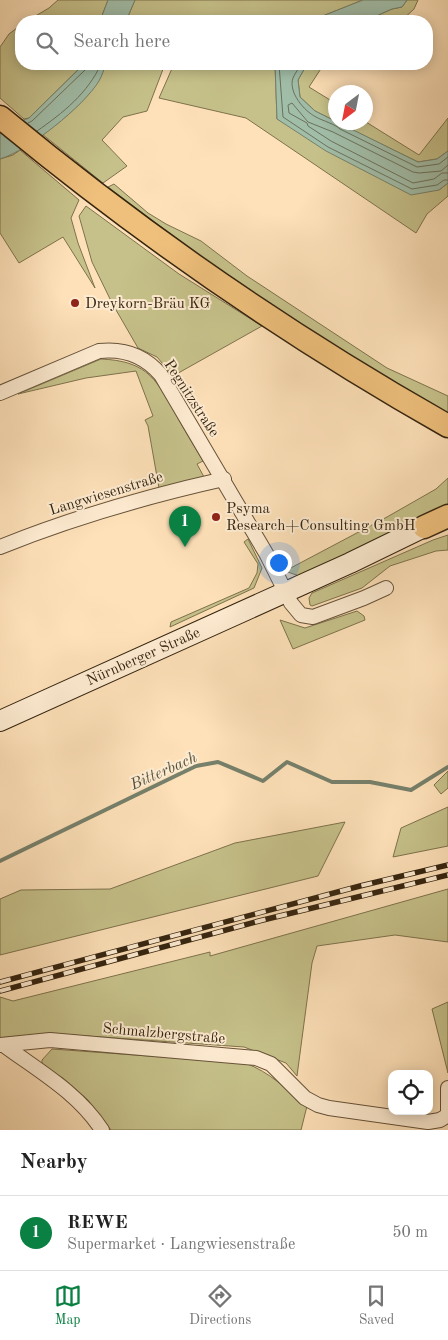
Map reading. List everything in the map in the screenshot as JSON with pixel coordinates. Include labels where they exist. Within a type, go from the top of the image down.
[{"type":"main road","points":[[0,117],[94,193],[185,260],[324,353],[448,426]]},
{"type":"main road","points":[[424,528],[448,516]]},
{"type":"main road","points":[[424,528],[448,526]]},
{"type":"main road","name":"Nürnberger Straße","points":[[0,721],[424,528]]},
{"type":"street","name":"Pegnitzstraße","points":[[0,393],[100,351],[114,350],[136,354],[154,366],[224,479],[286,592]]},
{"type":"street","name":"Langwiesenstraße","points":[[0,547],[45,529],[174,490],[224,479]]},
{"type":"street","points":[[286,592],[301,616],[313,617],[386,588]]},
{"type":"street","name":"Schmalzbergstraße","points":[[2,1046],[50,1040],[256,1058],[271,1064],[305,1098],[328,1108],[428,1122],[440,1120],[448,1115]]},
{"type":"street","points":[[2,1046],[71,1094],[102,1130]]},
{"type":"street","points":[[448,1088],[448,1115]]},
{"type":"shaded area","points":[[58,0],[108,0],[102,15],[37,15]]},
{"type":"shaded area","points":[[135,0],[363,0],[325,15],[129,15]]},
{"type":"shaded area","points":[[407,0],[418,0],[414,9],[408,15],[378,15],[392,9],[402,7]]},
{"type":"shaded area","points":[[15,30],[15,70],[78,70],[29,118],[24,119],[0,98],[0,47],[9,34]]},
{"type":"shaded area","points":[[103,70],[163,70],[147,111],[123,117],[102,140],[127,166],[103,183],[42,134],[80,104]]},
{"type":"shaded area","points":[[171,70],[275,70],[277,119],[439,190],[448,183],[448,196],[427,214],[416,233],[246,118],[159,98]]},
{"type":"shaded area","points":[[304,70],[320,70],[309,87],[328,99],[328,118],[315,111],[300,97],[298,80]]},
{"type":"shaded area","points":[[448,118],[448,151],[437,159],[418,162],[352,130],[373,130],[373,126],[419,155]]},
{"type":"shaded area","points":[[20,150],[79,200],[71,218],[95,288],[63,237],[19,263],[0,233],[0,159],[13,155]]},
{"type":"shaded area","points":[[114,184],[148,213],[201,241],[247,276],[387,368],[448,396],[448,413],[358,364],[208,262],[108,187]]},
{"type":"shaded area","points":[[86,206],[179,274],[262,326],[173,376],[157,357],[138,348],[112,303],[92,262],[79,216]]},
{"type":"shaded area","points":[[101,359],[116,360],[138,367],[147,373],[161,388],[203,461],[197,464],[204,477],[159,488],[148,426],[145,420],[153,416],[136,371],[86,378],[18,394]]},
{"type":"shaded area","points":[[448,478],[448,507],[299,576],[285,571],[387,517],[436,489]]},
{"type":"shaded area","points":[[448,535],[448,550],[436,551],[390,566],[362,588],[312,606],[310,605],[309,598],[312,593]]},
{"type":"shaded area","points":[[248,539],[262,568],[254,588],[170,627],[171,622],[249,588],[257,573],[258,564],[244,542]]},
{"type":"shaded area","points":[[357,611],[364,616],[365,620],[293,649],[280,620],[305,628]]},
{"type":"shaded area","points":[[448,771],[448,788],[441,794],[434,785]]},
{"type":"shaded area","points":[[448,807],[448,846],[393,857],[401,828]]},
{"type":"shaded area","points":[[345,822],[318,876],[0,955],[0,899],[21,890],[110,889],[235,843]]},
{"type":"shaded area","points":[[448,889],[448,942],[395,935],[317,946],[312,963],[297,1076],[286,1063],[244,1047],[72,1035],[33,1035],[0,1038],[0,997],[13,1001],[210,952],[210,956]]},
{"type":"shaded area","points":[[448,1002],[448,1073],[432,1009]]},
{"type":"shaded area","points":[[52,1049],[245,1063],[270,1076],[307,1106],[301,1130],[111,1130],[88,1100],[63,1078],[42,1066],[42,1060]]},
{"type":"water","points":[[108,0],[135,0],[129,15],[102,15]]},
{"type":"water","points":[[363,0],[407,0],[402,7],[378,15],[325,15]]},
{"type":"water","points":[[78,70],[104,70],[100,79],[91,91],[68,115],[25,147],[0,159],[0,129],[29,118]]},
{"type":"water","points":[[275,70],[304,70],[298,80],[300,97],[315,111],[328,117],[328,130],[353,130],[418,162],[437,159],[448,151],[448,183],[439,190],[411,195],[326,151],[277,119]]},
{"type":"waterway","name":"Bitterbach","points":[[0,861],[196,766],[218,762],[263,781],[287,762],[332,782],[370,782],[411,790],[448,767]]},
{"type":"railway","points":[[0,982],[360,886],[448,865]]},
{"type":"railway","points":[[0,991],[259,921],[448,875]]},
{"type":"place","name":"Dreykorn-Bräu KG","points":[[75,303]]},
{"type":"place","name":"Psyma Research+Consulting GmbH","points":[[216,517]]},
{"type":"place","name":"REWE","points":[[185,547]]}]
